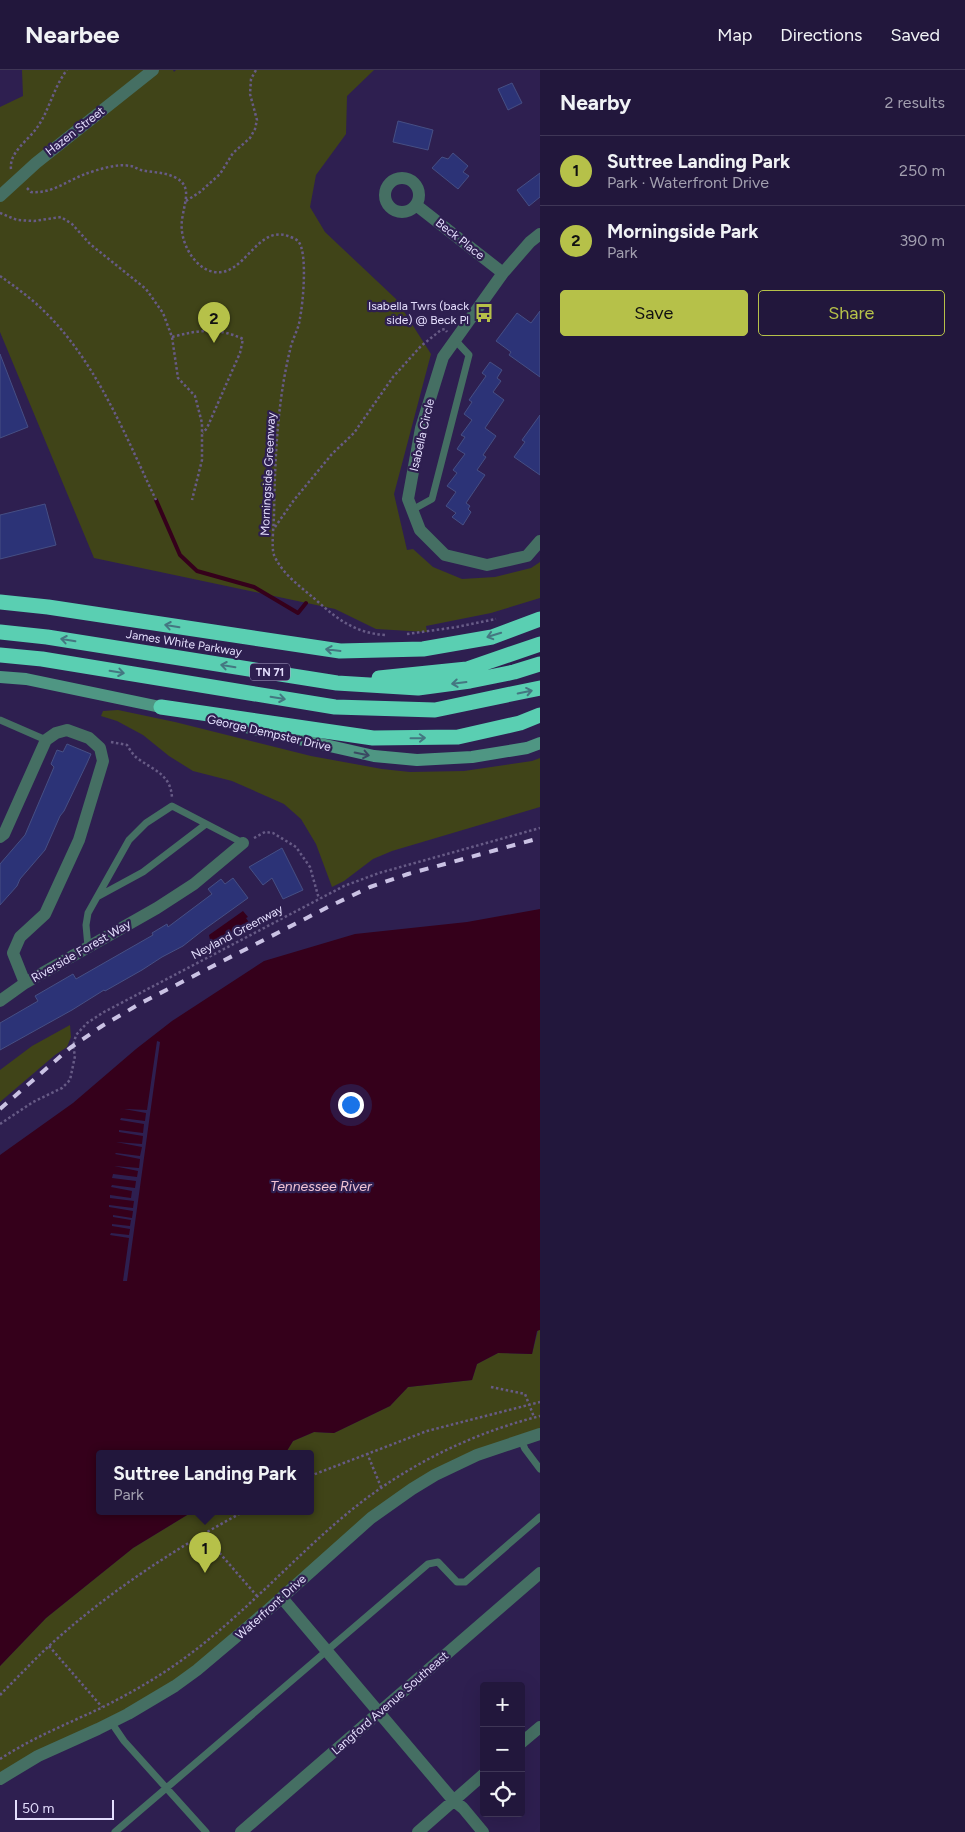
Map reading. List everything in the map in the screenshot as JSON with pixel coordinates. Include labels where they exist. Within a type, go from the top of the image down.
[{"type":"highway","points":[[0,602],[48,607],[340,651],[423,649],[492,637],[540,619]]},
{"type":"highway","name":"James White Parkway","points":[[0,632],[47,636],[337,683],[418,688],[470,681],[514,672],[540,664]]},
{"type":"highway","points":[[337,683],[467,668],[540,644]]},
{"type":"highway","name":"TN 71","points":[[0,655],[51,661],[335,707],[435,710],[540,688]]},
{"type":"highway","points":[[162,707],[373,738],[458,737],[520,723],[540,715]]},
{"type":"main road","name":"George Dempster Drive","points":[[0,676],[26,679],[162,707],[327,747],[374,756],[417,760],[472,757],[528,748],[540,743]]},
{"type":"street","name":"Hazen Street","points":[[0,196],[17,179],[153,70]]},
{"type":"street","name":"Beck Place","points":[[416,205],[503,273]]},
{"type":"street","name":"Isabella Circle","points":[[540,234],[530,242],[503,273],[443,357],[421,428],[408,500],[420,530],[445,555],[487,565],[527,556],[540,541]]},
{"type":"street","points":[[2,830],[46,740],[56,733],[67,730],[89,738],[94,743]]},
{"type":"street","name":"Riverside Forest Way","points":[[94,743],[100,748],[103,761],[79,840],[45,914],[20,937],[14,953],[25,983],[157,908],[194,884],[244,843]]},
{"type":"street","points":[[0,1001],[25,983]]},
{"type":"street","name":"Waterfront Drive","points":[[0,1779],[38,1756],[111,1722],[175,1686],[198,1670],[392,1501],[459,1463],[540,1434]]},
{"type":"street","name":"Langford Avenue Southeast","points":[[241,1832],[540,1573]]},
{"type":"street","points":[[282,1598],[453,1800],[463,1808],[483,1832]]},
{"type":"street","points":[[525,1740],[540,1727]]},
{"type":"street","points":[[418,1832],[480,1777]]},
{"type":"lane","points":[[412,510],[432,499],[469,355],[455,340]]},
{"type":"lane","points":[[0,720],[46,740]]},
{"type":"lane","points":[[88,947],[86,925],[88,913],[129,840],[146,823],[172,806],[244,843]]},
{"type":"lane","points":[[97,897],[143,872],[206,824]]},
{"type":"lane","points":[[521,1440],[540,1470]]},
{"type":"lane","points":[[115,1832],[428,1564],[438,1562],[457,1582],[465,1582],[540,1517]]},
{"type":"lane","points":[[111,1722],[124,1741],[206,1832]]},
{"type":"path","points":[[67,70],[36,129],[22,143],[12,160],[11,169],[17,179],[31,192],[39,193],[48,191],[86,174],[128,165],[179,179],[187,191],[186,200]]},
{"type":"path","points":[[186,200],[200,192],[220,174],[233,153],[250,138],[256,129],[257,120],[250,94],[251,79],[256,70]]},
{"type":"path","name":"Morningside Greenway","points":[[186,200],[181,221],[183,238],[195,261],[214,272],[225,272],[233,268],[260,242],[273,234],[285,235],[298,240],[304,250],[300,320],[290,347],[285,370],[277,427],[273,554],[294,582],[334,617],[368,632],[392,635]]},
{"type":"path","points":[[0,213],[17,220],[34,221],[61,217],[72,224],[90,244],[146,289],[163,313],[172,336],[178,378],[195,396],[202,424],[202,460],[192,500]]},
{"type":"path","points":[[0,276],[15,286],[50,317],[82,357],[102,389],[156,500]]},
{"type":"path","points":[[274,528],[294,500],[332,454],[354,433],[393,377],[421,346],[445,329],[455,340]]},
{"type":"path","points":[[172,336],[195,330],[210,330],[243,340],[240,353],[207,428],[202,434]]},
{"type":"path","points":[[400,635],[457,628],[500,618]]},
{"type":"path","points":[[94,743],[112,742],[127,746],[135,757],[160,773],[172,787],[172,806]]},
{"type":"path","name":"Neyland Greenway","points":[[0,1124],[33,1102],[62,1088],[70,1080],[75,1056],[73,1046],[76,1035],[87,1023],[104,1012],[344,886],[379,873],[540,828]]},
{"type":"path","points":[[244,843],[265,832],[273,833],[296,847],[310,867],[318,899]]},
{"type":"path","points":[[491,1387],[525,1394],[534,1417]]},
{"type":"path","points":[[314,1474],[427,1431],[540,1402]]},
{"type":"path","points":[[0,1759],[37,1737],[140,1687],[182,1660],[220,1631],[349,1512],[381,1488],[424,1461],[454,1446],[492,1430],[540,1416]]},
{"type":"path","points":[[367,1453],[381,1488]]},
{"type":"path","points":[[0,1695],[49,1646],[126,1584],[203,1534],[238,1515]]},
{"type":"path","points":[[203,1534],[257,1596]]},
{"type":"path","points":[[49,1646],[102,1707]]},
{"type":"green space","points":[[22,70],[173,70],[174,72],[176,70],[374,70],[347,96],[346,134],[316,175],[310,207],[325,232],[396,299],[431,354],[394,494],[407,550],[413,549],[433,567],[462,579],[495,577],[531,568],[540,562],[540,598],[491,613],[426,626],[427,632],[376,629],[335,609],[94,558],[0,332],[0,107],[23,96]]},
{"type":"green space","points":[[118,710],[175,722],[311,756],[382,769],[410,772],[464,771],[532,761],[540,758],[540,807],[392,851],[373,859],[344,881],[332,887],[316,844],[301,819],[284,804],[232,781],[193,771],[169,756],[143,735],[117,721],[101,716],[103,711]]},
{"type":"green space","points":[[70,1025],[71,1037],[67,1047],[0,1102],[0,1070],[32,1046]]},
{"type":"green space","points":[[538,1330],[540,1330],[540,1434],[412,1489],[197,1670],[0,1779],[0,1666],[46,1618],[133,1548],[187,1515],[314,1515],[314,1450],[287,1450],[293,1441],[314,1432],[334,1433],[390,1406],[408,1387],[472,1380],[477,1364],[498,1353],[532,1354]]},
{"type":"water","name":"Tennessee River","points":[[540,909],[540,1330],[537,1331],[532,1354],[498,1353],[477,1364],[472,1380],[408,1387],[390,1406],[334,1433],[314,1432],[293,1441],[287,1450],[96,1450],[96,1515],[187,1515],[133,1548],[46,1618],[0,1666],[0,1155],[73,1103],[172,1021],[264,961],[355,934],[467,922]]},
{"type":"water","points":[[243,911],[248,917],[246,918],[250,924],[234,928],[231,934],[227,936],[225,934],[214,942],[210,940],[209,935]]},
{"type":"pier","points":[[157,1041],[160,1042],[127,1281],[123,1281],[129,1238],[110,1235],[111,1233],[129,1235],[130,1229],[112,1226],[112,1224],[130,1226],[131,1220],[113,1217],[113,1215],[132,1218],[133,1211],[109,1207],[109,1205],[133,1208],[134,1201],[110,1198],[110,1195],[131,1198],[132,1191],[111,1187],[112,1185],[135,1188],[136,1181],[112,1178],[113,1174],[137,1177],[138,1171],[114,1166],[139,1168],[140,1159],[115,1154],[140,1156],[142,1147],[116,1142],[142,1144],[143,1136],[119,1132],[119,1130],[143,1133],[144,1124],[120,1120],[121,1118],[145,1121],[146,1113],[124,1109],[147,1110]]},
{"type":"building","points":[[512,83],[522,103],[508,110],[498,89]]},
{"type":"building","points":[[398,121],[433,130],[428,150],[393,142]]},
{"type":"building","points":[[453,153],[468,166],[463,172],[469,176],[458,189],[432,168],[442,157],[448,159]]},
{"type":"building","points":[[540,173],[540,197],[529,206],[517,190]]},
{"type":"building","points":[[540,311],[540,377],[509,355],[511,352],[496,341],[517,313],[531,323]]},
{"type":"building","points":[[0,354],[28,427],[0,438]]},
{"type":"building","points":[[490,362],[502,370],[497,378],[501,381],[493,392],[504,400],[485,428],[496,436],[483,455],[486,457],[477,470],[485,475],[466,503],[470,506],[468,509],[471,512],[463,525],[452,517],[456,513],[446,506],[456,492],[447,486],[457,473],[453,470],[465,454],[457,449],[465,437],[461,435],[472,420],[464,414],[472,402],[469,400],[486,376],[482,373]]},
{"type":"building","points":[[540,415],[540,475],[514,457],[525,442],[522,440]]},
{"type":"building","points":[[45,504],[56,545],[0,559],[0,515]]},
{"type":"building","points":[[67,744],[91,754],[45,850],[0,905],[0,864],[25,835],[54,767],[51,764],[57,750],[63,752]]},
{"type":"building","points":[[282,848],[303,890],[283,899],[272,878],[263,885],[249,867]]},
{"type":"building","points":[[233,878],[248,898],[183,946],[0,1050],[0,1023],[38,1001],[35,996],[73,974],[76,979],[153,935],[152,933],[167,924],[168,927],[212,894],[208,889],[221,879],[225,884]]},
{"type":"waterway","points":[[156,500],[180,555],[197,571],[254,587],[298,613],[306,603]]},
{"type":"railway","points":[[0,1109],[70,1048],[102,1026],[141,1003],[328,907],[370,887],[408,874],[540,838]]},
{"type":"place","name":"Isabella Twrs (back side) @ Beck Pl","points":[[484,313]]},
{"type":"place","name":"Morningside Park","points":[[214,343]]},
{"type":"place","name":"Suttree Landing Park","points":[[205,1573]]}]
